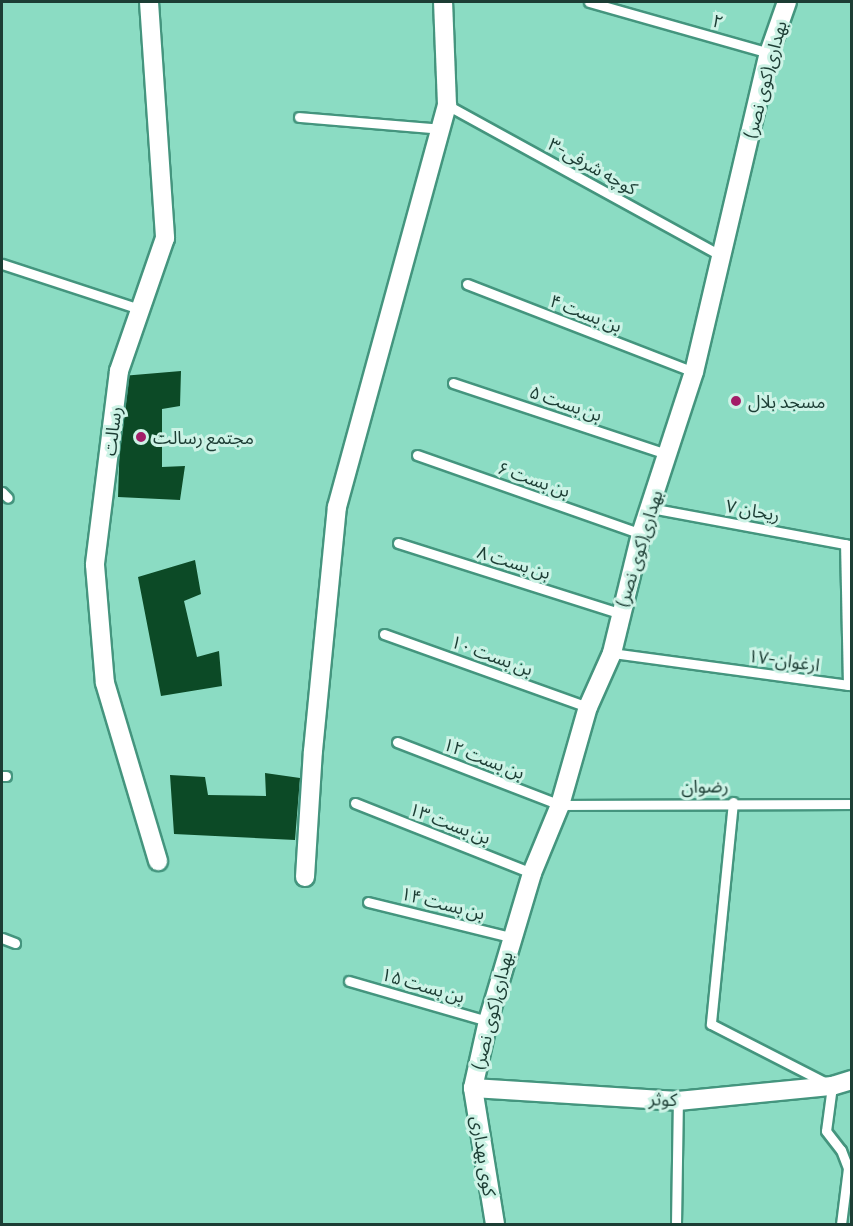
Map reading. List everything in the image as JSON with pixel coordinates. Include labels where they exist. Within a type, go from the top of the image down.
[{"type":"street","name":"رسالت","points":[[149,2],[165,238],[119,371],[95,565],[105,683],[158,861]]},
{"type":"street","points":[[305,877],[313,751],[338,507],[447,105],[444,2]]},
{"type":"street","name":"بهداری(کوی نصر)","points":[[473,1088],[488,1021],[511,937],[532,873],[560,805],[588,706],[612,653],[619,613],[641,534],[694,372],[769,53],[787,2]]},
{"type":"street","name":"کوثر","points":[[473,1088],[678,1101],[832,1086],[852,1080]]},
{"type":"street","name":"کوی بهداری","points":[[473,1088],[495,1224]]},
{"type":"lane","name":"۲","points":[[589,2],[769,53]]},
{"type":"lane","name":"کوچه شرفی-۳","points":[[447,105],[722,256]]},
{"type":"lane","points":[[299,117],[441,129]]},
{"type":"lane","points":[[2,264],[140,309]]},
{"type":"lane","name":"بن بست ۴","points":[[467,284],[694,372]]},
{"type":"lane","name":"بن بست ۵","points":[[453,383],[667,454]]},
{"type":"lane","name":"بن بست ۶","points":[[417,455],[641,534]]},
{"type":"lane","name":"ریحان ۷","points":[[650,508],[848,544]]},
{"type":"lane","name":"بن بست ۸","points":[[398,543],[619,613]]},
{"type":"lane","name":"ارغوان-۱۷","points":[[612,653],[848,685],[848,544]]},
{"type":"lane","name":"بن بست ۱۰","points":[[384,634],[588,706]]},
{"type":"lane","name":"بن بست ۱۲","points":[[397,742],[560,805]]},
{"type":"lane","points":[[733,802],[711,1024],[832,1086],[826,1131],[841,1150],[848,1168],[841,1224]]},
{"type":"lane","name":"رضوان","points":[[560,805],[733,802],[852,804]]},
{"type":"lane","name":"بن بست ۱۳","points":[[355,803],[532,873]]},
{"type":"lane","name":"بن بست ۱۴","points":[[368,902],[511,937]]},
{"type":"lane","points":[[2,938],[15,943]]},
{"type":"lane","name":"بن بست ۱۵","points":[[349,981],[488,1021]]},
{"type":"lane","points":[[676,1224],[678,1101]]},
{"type":"building","name":"مجتمع رسالت","points":[[181,371],[180,406],[162,409],[162,467],[185,466],[180,500],[118,497],[122,376]]},
{"type":"building","points":[[195,560],[201,594],[184,601],[197,657],[219,651],[222,686],[161,696],[138,577]]},
{"type":"building","points":[[265,773],[300,778],[295,840],[174,834],[170,775],[205,777],[208,795],[266,796]]},
{"type":"place","name":"مسجد بلال","points":[[736,401]]},
{"type":"place","name":"مجتمع رسالت","points":[[141,437]]}]
